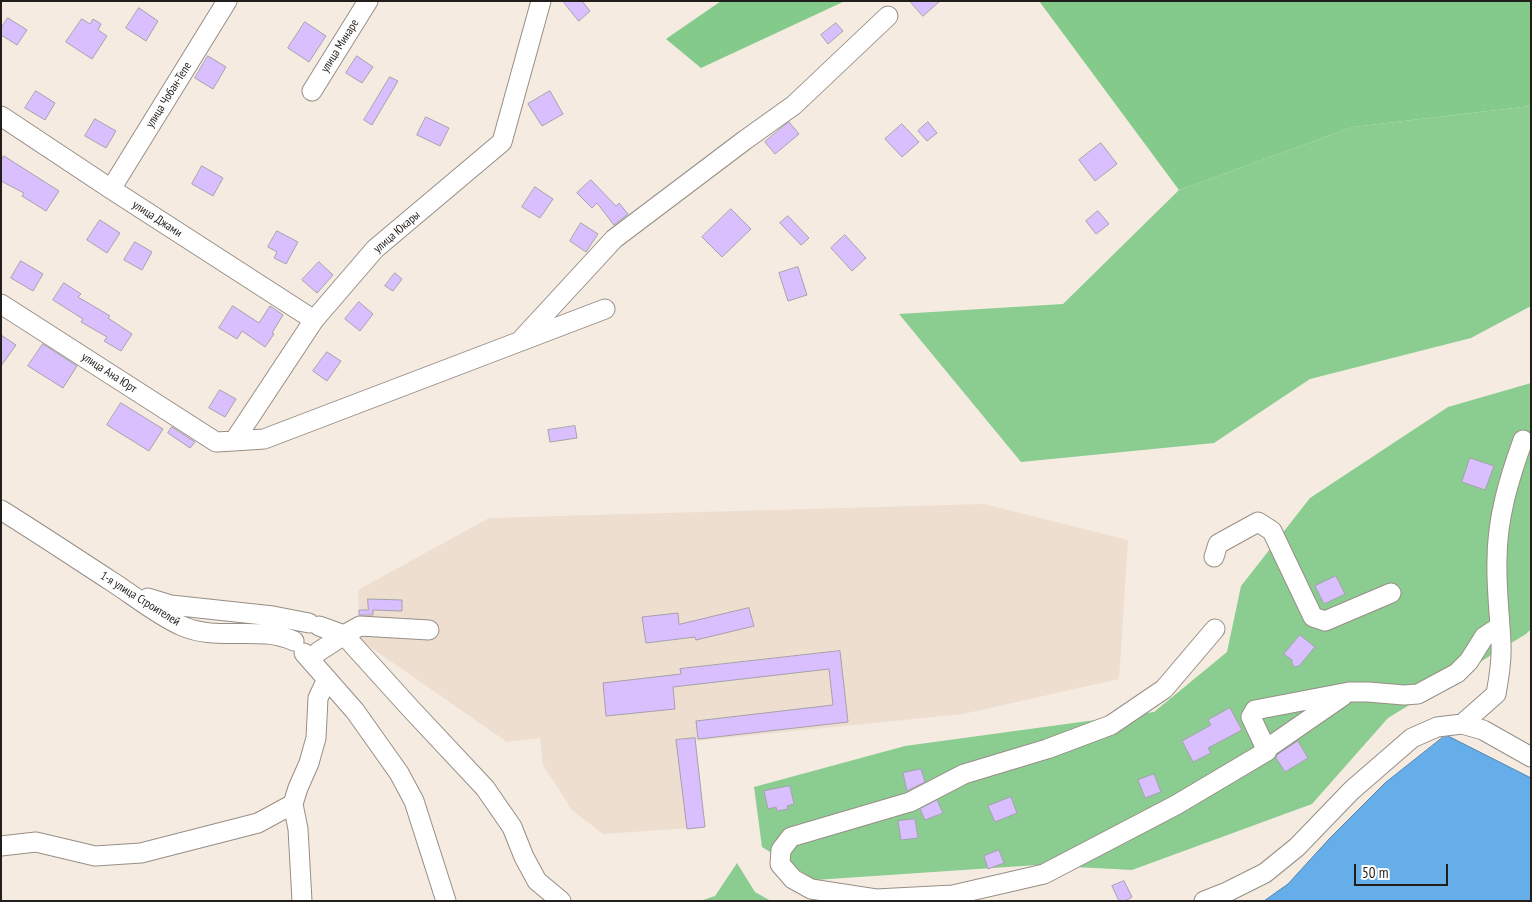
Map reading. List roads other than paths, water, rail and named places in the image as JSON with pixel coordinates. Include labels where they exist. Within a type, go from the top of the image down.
[{"type":"street","name":"улица Чобан-Тепе","points":[[111,189],[228,1]]},
{"type":"street","name":"улица Минаре","points":[[312,91],[368,1]]},
{"type":"street","name":"улица Юкары","points":[[225,441],[314,320],[375,249],[502,142],[541,1]]},
{"type":"street","points":[[520,341],[614,238],[794,105],[888,16]]},
{"type":"street","name":"улица Джами","points":[[1,116],[314,320]]},
{"type":"street","name":"улица Ана Юрт","points":[[1,304],[225,441]]},
{"type":"street","points":[[225,441],[264,439],[605,309]]},
{"type":"street","points":[[1462,724],[1496,694],[1502,645],[1499,627],[1496,559],[1501,512],[1523,440]]},
{"type":"street","name":"1-я улица Строителей","points":[[1,510],[182,626],[208,634],[271,634],[283,636],[305,649]]},
{"type":"street","points":[[1214,557],[1218,544],[1258,522],[1272,530],[1313,617],[1325,622],[1391,593]]},
{"type":"street","points":[[111,581],[141,596],[171,605],[274,616],[314,625],[344,635],[485,788],[512,828],[537,882],[561,901]]},
{"type":"street","points":[[305,649],[324,644],[324,634],[314,625]]},
{"type":"street","points":[[314,625],[300,627],[294,636],[369,730],[399,773],[414,801],[446,901]]},
{"type":"street","points":[[305,649],[344,635],[360,626],[429,630]]},
{"type":"street","points":[[1215,628],[1164,689],[1111,725],[1046,749],[964,774],[910,802],[791,837],[781,850],[780,864],[793,879],[810,889],[876,899],[953,895],[1044,874],[1176,805],[1268,751],[1251,717],[1255,710],[1349,692],[1418,694],[1457,673],[1469,660],[1484,637],[1499,627]]},
{"type":"street","points":[[302,901],[298,829],[293,804],[309,763],[316,738],[318,698],[328,679]]},
{"type":"street","points":[[1272,745],[1349,692]]},
{"type":"street","points":[[1204,901],[1228,892],[1265,873],[1297,847],[1352,790],[1412,738],[1438,727],[1462,724],[1483,730],[1531,756]]},
{"type":"street","points":[[1,846],[36,842],[96,856],[141,853],[258,823],[293,804]]},
{"type":"water","points":[[1446,735],[1531,778],[1531,901],[1264,901],[1288,884],[1330,838],[1385,783]]}]
